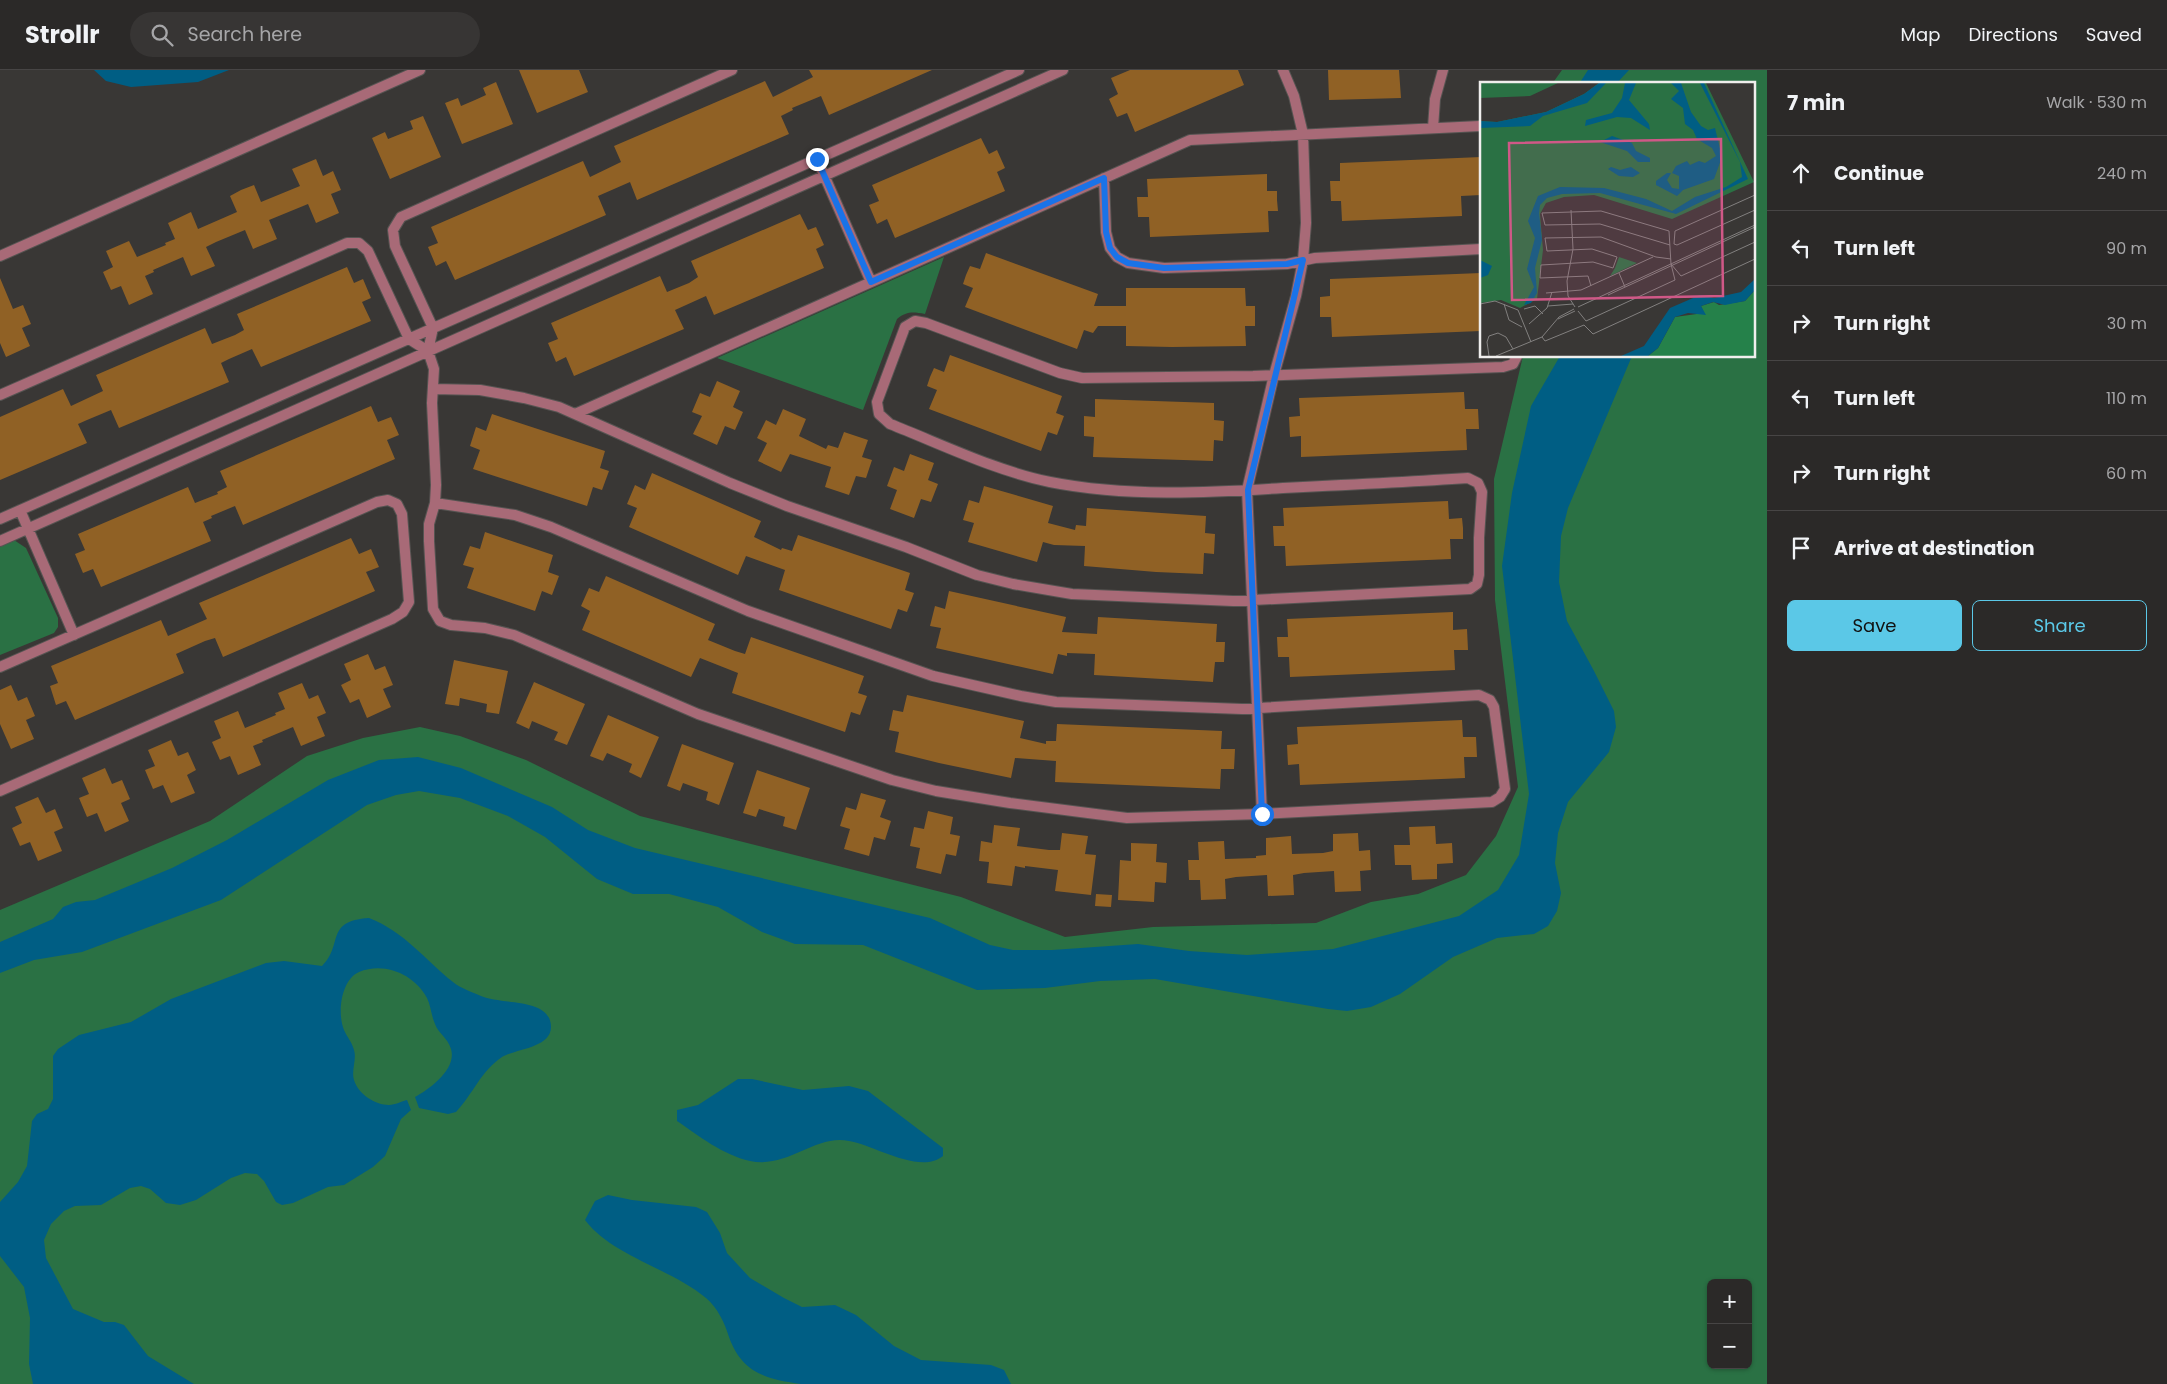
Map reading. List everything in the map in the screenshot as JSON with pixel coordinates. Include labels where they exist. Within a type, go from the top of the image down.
[{"type":"street","points":[[0,256],[420,70]]},
{"type":"street","points":[[435,503],[515,515],[551,527],[748,611],[933,676],[1021,696],[1056,702],[1258,708],[1479,695],[1490,700],[1494,707],[1505,789],[1500,797],[1492,802],[1262,814],[1127,818],[1010,803],[936,791],[892,780],[698,714],[514,636],[484,628],[440,622],[433,609],[429,541],[429,524],[435,503],[434,369],[428,351],[433,328],[395,246],[393,230],[401,217],[732,70]]},
{"type":"street","points":[[0,519],[1019,70]]},
{"type":"street","points":[[0,541],[1063,70]]},
{"type":"street","points":[[1262,814],[1248,490],[1274,376],[1296,296],[1303,260],[1306,223],[1303,134],[1294,96],[1284,70]]},
{"type":"street","points":[[1433,128],[1436,99],[1443,70]]},
{"type":"street","points":[[575,414],[1190,140],[1480,126]]},
{"type":"street","points":[[817,159],[871,282]]},
{"type":"street","points":[[1104,178],[1106,232],[1110,248],[1117,257],[1128,263],[1164,268],[1287,264],[1315,258],[1480,249]]},
{"type":"street","points":[[0,395],[347,242],[359,244],[368,251],[408,339],[428,351]]},
{"type":"street","points":[[433,389],[480,390],[524,398],[575,414],[779,503],[906,547],[977,575],[1013,584],[1072,594],[1137,598],[1253,600],[1470,589],[1477,584],[1479,575],[1482,492],[1478,483],[1468,478],[1248,490],[1163,492],[1086,488],[1048,481],[1011,471],[890,424],[879,414],[877,402],[905,327],[915,321],[926,323],[1060,373],[1082,378],[1274,376],[1503,367],[1513,364],[1516,358]]},
{"type":"street","points":[[0,667],[377,502],[388,500],[397,504],[402,514],[408,602],[403,612],[392,619],[0,791]]},
{"type":"street","points":[[20,510],[74,635]]},
{"type":"green space","points":[[1562,70],[1767,70],[1767,1384],[0,1384],[0,910],[210,821],[307,756],[363,738],[420,727],[460,736],[526,760],[640,816],[961,897],[1065,937],[1153,927],[1316,923],[1371,902],[1418,894],[1466,875],[1496,836],[1518,787],[1495,600],[1494,479],[1523,358],[1754,358],[1754,82],[1553,82]]},
{"type":"green space","points":[[944,257],[925,314],[910,313],[897,319],[863,410],[717,358]]},
{"type":"green space","points":[[14,540],[26,548],[58,618],[58,627],[54,633],[0,655],[0,546]]},
{"type":"water","points":[[94,70],[229,70],[198,82],[131,87],[106,81]]},
{"type":"water","points":[[1588,70],[1629,70],[1618,82],[1580,82]]},
{"type":"water","points":[[1559,358],[1631,358],[1568,508],[1561,536],[1559,582],[1567,621],[1614,711],[1616,727],[1609,752],[1568,802],[1558,833],[1555,863],[1561,893],[1557,911],[1548,926],[1534,934],[1497,938],[1453,957],[1400,994],[1371,1007],[1347,1011],[1328,1009],[1155,979],[1100,981],[1045,988],[977,990],[863,945],[795,944],[762,932],[718,907],[669,894],[633,894],[597,879],[545,837],[508,816],[460,798],[419,791],[396,795],[367,805],[221,900],[82,952],[34,960],[0,973],[0,942],[53,919],[63,907],[76,902],[95,900],[172,868],[227,840],[328,780],[379,760],[418,757],[461,768],[552,807],[588,830],[635,848],[930,918],[990,945],[1013,950],[1052,950],[1138,944],[1189,951],[1247,955],[1333,949],[1459,916],[1498,890],[1519,855],[1529,794],[1502,566],[1512,493],[1531,406]]},
{"type":"water","points":[[369,918],[404,938],[459,986],[489,999],[534,1006],[543,1011],[549,1017],[551,1027],[549,1034],[539,1044],[502,1057],[488,1069],[456,1112],[448,1114],[419,1108],[415,1097],[441,1078],[450,1064],[452,1056],[450,1045],[435,1024],[427,998],[415,983],[398,972],[389,969],[369,969],[353,976],[344,989],[341,1015],[344,1030],[354,1050],[353,1076],[356,1085],[363,1094],[373,1101],[391,1105],[407,1100],[411,1110],[401,1119],[385,1156],[373,1167],[344,1185],[328,1187],[293,1203],[282,1205],[276,1202],[264,1181],[257,1174],[245,1173],[231,1178],[196,1200],[180,1205],[166,1203],[150,1189],[141,1186],[130,1188],[101,1205],[75,1206],[64,1211],[51,1224],[44,1240],[46,1258],[73,1309],[104,1322],[115,1322],[124,1325],[148,1356],[194,1384],[33,1384],[29,1364],[30,1318],[24,1287],[0,1256],[0,1202],[18,1182],[27,1166],[32,1121],[37,1114],[48,1109],[53,1099],[53,1056],[58,1049],[79,1035],[131,1022],[171,999],[266,963],[284,961],[322,966],[332,950],[340,929],[355,920]]},
{"type":"water","points":[[738,1079],[752,1079],[803,1090],[849,1086],[868,1091],[943,1148],[943,1156],[933,1161],[910,1161],[849,1141],[837,1140],[813,1146],[777,1160],[764,1162],[750,1161],[721,1150],[677,1121],[677,1110],[698,1105]]},
{"type":"water","points":[[608,1195],[632,1200],[696,1207],[707,1212],[720,1233],[727,1253],[750,1278],[784,1298],[802,1307],[835,1305],[856,1315],[894,1346],[921,1360],[991,1365],[1004,1370],[1011,1384],[801,1384],[777,1380],[757,1372],[741,1359],[734,1349],[720,1316],[706,1298],[676,1278],[610,1243],[585,1220],[595,1201]]},
{"type":"building","points":[[519,70],[579,70],[588,92],[537,113]]},
{"type":"building","points":[[809,70],[932,70],[829,115],[821,96],[792,108],[793,110],[781,116],[789,134],[637,200],[630,182],[598,196],[606,215],[455,280],[446,261],[436,266],[428,247],[438,243],[431,227],[583,161],[590,177],[621,162],[614,146],[765,81],[773,97],[813,77]]},
{"type":"building","points":[[1130,70],[1238,70],[1244,85],[1135,132],[1127,113],[1117,117],[1109,99],[1118,94],[1111,78]]},
{"type":"building","points":[[1328,70],[1399,70],[1401,98],[1329,100]]},
{"type":"building","points":[[496,82],[513,124],[462,144],[445,103],[458,98],[461,106],[486,95],[483,88]]},
{"type":"building","points":[[423,116],[441,157],[390,179],[372,138],[385,132],[388,139],[413,129],[410,121]]},
{"type":"building","points":[[981,138],[989,154],[997,150],[1005,168],[997,172],[1005,191],[895,238],[887,219],[877,224],[869,205],[879,201],[872,185]]},
{"type":"building","points":[[1480,157],[1480,195],[1461,196],[1462,216],[1342,221],[1341,201],[1331,201],[1330,181],[1340,181],[1340,163]]},
{"type":"building","points":[[316,159],[323,176],[333,171],[341,190],[331,194],[339,213],[316,223],[308,204],[269,220],[277,239],[253,249],[245,230],[216,242],[206,247],[215,266],[191,276],[183,257],[153,270],[154,272],[145,276],[153,294],[129,305],[121,286],[111,290],[103,272],[113,267],[106,251],[129,241],[137,257],[166,245],[165,243],[175,239],[168,223],[191,212],[198,229],[237,212],[230,196],[241,190],[254,185],[261,202],[300,186],[292,169]]},
{"type":"building","points":[[1267,174],[1267,191],[1277,191],[1278,211],[1268,211],[1269,232],[1150,237],[1149,217],[1138,217],[1137,197],[1148,197],[1147,179]]},
{"type":"building","points":[[800,214],[808,230],[816,227],[824,245],[816,249],[824,268],[714,315],[706,296],[675,310],[684,329],[574,376],[566,357],[556,362],[548,343],[558,339],[551,323],[660,276],[667,292],[689,283],[698,277],[691,261]]},
{"type":"building","points":[[986,253],[1098,294],[1094,306],[1126,306],[1126,288],[1245,288],[1246,306],[1255,306],[1255,326],[1245,326],[1246,346],[1172,347],[1126,346],[1126,326],[1098,326],[1093,333],[1084,330],[1077,349],[965,307],[973,288],[963,284],[966,275],[970,266],[980,269]]},
{"type":"building","points":[[347,267],[354,283],[363,279],[371,298],[362,302],[371,321],[261,367],[252,349],[221,363],[229,382],[119,428],[111,410],[87,420],[78,424],[87,443],[0,480],[0,417],[63,389],[71,406],[103,391],[96,375],[205,328],[212,344],[235,335],[244,330],[237,314]]},
{"type":"building","points":[[1480,273],[1480,331],[1332,337],[1331,317],[1320,317],[1320,297],[1330,296],[1330,279]]},
{"type":"building","points":[[0,278],[13,309],[23,305],[31,324],[22,328],[30,346],[6,357],[0,343]]},
{"type":"building","points":[[950,355],[1062,396],[1056,413],[1064,416],[1057,435],[1048,432],[1041,451],[929,409],[937,390],[927,386],[930,377],[934,368],[944,372]]},
{"type":"building","points":[[717,381],[740,391],[733,407],[743,412],[735,430],[725,426],[717,445],[693,434],[702,416],[692,412],[700,393],[710,397]]},
{"type":"building","points":[[1464,392],[1465,409],[1478,409],[1479,429],[1466,429],[1467,450],[1301,457],[1301,436],[1290,437],[1289,417],[1300,416],[1299,398]]},
{"type":"building","points":[[1095,399],[1214,403],[1214,420],[1224,421],[1223,441],[1214,440],[1213,461],[1093,457],[1094,437],[1084,436],[1084,416],[1095,417]]},
{"type":"building","points":[[371,406],[378,422],[391,417],[399,435],[387,440],[395,459],[243,525],[235,506],[211,516],[212,518],[203,522],[211,541],[101,587],[93,569],[83,573],[75,554],[85,550],[78,534],[188,487],[195,503],[218,494],[217,492],[227,487],[220,471]]},
{"type":"building","points":[[783,409],[806,419],[799,436],[826,449],[828,445],[838,448],[844,432],[868,440],[862,457],[872,460],[866,478],[856,476],[849,495],[825,487],[831,467],[790,454],[781,472],[758,461],[767,443],[757,438],[766,420],[776,425]]},
{"type":"building","points":[[492,414],[605,451],[600,468],[609,471],[602,490],[593,487],[587,506],[473,469],[480,450],[470,446],[476,427],[486,431]]},
{"type":"building","points":[[910,454],[934,463],[928,480],[938,484],[931,502],[921,499],[914,518],[890,509],[897,490],[887,486],[894,467],[904,471]]},
{"type":"building","points":[[652,473],[761,521],[754,537],[781,550],[782,548],[792,551],[798,535],[910,573],[905,590],[914,593],[907,612],[898,609],[891,629],[779,590],[785,570],[746,556],[738,575],[629,527],[637,508],[627,504],[635,485],[645,490]]},
{"type":"building","points":[[984,486],[1053,506],[1048,523],[1075,530],[1076,525],[1086,526],[1087,508],[1206,516],[1205,533],[1215,534],[1214,554],[1204,553],[1203,574],[1156,572],[1084,566],[1085,546],[1054,545],[1043,542],[1037,562],[968,542],[974,523],[963,520],[969,500],[979,503]]},
{"type":"building","points":[[1448,501],[1449,519],[1462,518],[1463,528],[1463,539],[1450,539],[1451,559],[1286,566],[1285,546],[1274,546],[1273,526],[1284,526],[1283,508]]},
{"type":"building","points":[[485,532],[553,555],[548,572],[559,576],[552,595],[542,591],[535,611],[467,588],[474,568],[463,565],[470,546],[480,549]]},
{"type":"building","points":[[351,538],[359,554],[371,549],[379,567],[366,572],[375,591],[223,657],[215,638],[205,641],[176,654],[184,673],[75,720],[66,701],[56,705],[50,686],[58,683],[51,666],[161,620],[168,636],[207,619],[199,603]]},
{"type":"building","points":[[606,576],[715,624],[708,640],[735,651],[745,654],[751,637],[864,676],[858,693],[867,696],[860,715],[851,712],[845,732],[732,693],[738,673],[700,658],[691,677],[582,630],[590,611],[581,606],[589,588],[599,592]]},
{"type":"building","points":[[949,591],[1066,617],[1062,632],[1097,634],[1098,617],[1217,624],[1216,642],[1225,642],[1224,662],[1215,662],[1213,682],[1094,675],[1095,654],[1067,653],[1067,656],[1058,654],[1053,674],[936,648],[941,628],[930,626],[935,606],[945,609]]},
{"type":"building","points":[[1453,612],[1453,630],[1467,629],[1468,650],[1454,650],[1455,670],[1290,677],[1289,657],[1278,657],[1277,637],[1288,637],[1287,619]]},
{"type":"building","points":[[368,654],[375,670],[385,666],[393,685],[383,689],[391,707],[367,718],[359,699],[350,703],[341,685],[351,680],[344,664]]},
{"type":"building","points":[[454,660],[508,671],[499,714],[486,712],[487,704],[460,698],[459,706],[445,704]]},
{"type":"building","points":[[534,682],[585,704],[567,745],[554,740],[558,732],[532,721],[529,729],[516,723]]},
{"type":"building","points":[[302,683],[309,699],[318,695],[326,713],[317,717],[325,736],[301,746],[293,727],[262,740],[263,742],[253,746],[261,765],[238,775],[230,756],[220,760],[212,742],[221,738],[214,721],[238,711],[245,728],[276,715],[275,713],[285,709],[278,693]]},
{"type":"building","points":[[11,685],[18,701],[27,697],[35,716],[26,720],[34,739],[11,749],[0,724],[0,690]]},
{"type":"building","points":[[907,695],[1024,721],[1020,738],[1046,744],[1046,741],[1056,741],[1057,724],[1222,731],[1221,749],[1235,749],[1234,769],[1221,769],[1220,789],[1055,782],[1056,761],[1015,758],[1011,778],[939,763],[895,752],[899,732],[889,730],[893,710],[903,712]]},
{"type":"building","points":[[608,715],[659,737],[641,778],[629,772],[632,764],[607,753],[603,761],[590,756]]},
{"type":"building","points":[[1462,720],[1463,737],[1476,737],[1477,757],[1464,757],[1465,778],[1300,785],[1299,764],[1288,765],[1287,745],[1298,744],[1297,727]]},
{"type":"building","points":[[171,740],[178,756],[188,752],[196,770],[187,775],[195,793],[171,803],[163,785],[153,789],[145,770],[155,766],[148,750]]},
{"type":"building","points":[[682,744],[734,763],[719,805],[706,800],[708,792],[683,783],[680,791],[667,786]]},
{"type":"building","points":[[105,768],[112,784],[122,780],[130,799],[121,803],[129,821],[105,832],[97,813],[87,817],[79,798],[89,794],[82,778]]},
{"type":"building","points":[[757,770],[810,788],[796,830],[783,826],[785,817],[759,809],[756,817],[743,813]]},
{"type":"building","points":[[861,793],[886,800],[880,817],[891,821],[885,840],[874,837],[869,856],[844,849],[850,829],[840,826],[846,807],[856,810]]},
{"type":"building","points":[[38,797],[46,813],[55,809],[63,828],[54,832],[62,851],[38,861],[30,842],[20,846],[12,828],[22,823],[15,807]]},
{"type":"building","points":[[928,811],[953,817],[950,834],[960,836],[956,856],[946,854],[941,874],[916,868],[920,848],[910,846],[914,827],[924,829]]},
{"type":"building","points":[[994,825],[1020,828],[1017,846],[1049,850],[1060,850],[1062,833],[1088,836],[1085,854],[1096,855],[1091,895],[1055,891],[1058,870],[1025,866],[1025,868],[1015,866],[1012,886],[987,883],[989,862],[979,861],[981,841],[992,843]]},
{"type":"building","points":[[1435,826],[1436,844],[1452,843],[1453,863],[1437,864],[1437,879],[1412,880],[1411,865],[1395,865],[1394,845],[1410,845],[1409,827]]},
{"type":"building","points":[[1358,833],[1359,851],[1370,850],[1371,870],[1360,871],[1361,891],[1335,892],[1334,871],[1293,875],[1294,895],[1268,896],[1267,875],[1225,879],[1226,899],[1201,900],[1200,880],[1189,880],[1188,860],[1199,860],[1198,842],[1224,841],[1225,859],[1256,858],[1256,856],[1266,855],[1266,838],[1291,836],[1292,854],[1323,853],[1333,851],[1333,834]]},
{"type":"building","points":[[1131,843],[1157,844],[1156,862],[1167,863],[1166,883],[1155,882],[1154,902],[1118,900],[1120,860],[1131,861]]},
{"type":"building","points":[[1096,894],[1112,895],[1111,907],[1095,906]]},
{"type":"route","points":[[817,159],[871,282],[1104,178],[1106,232],[1110,248],[1117,257],[1128,263],[1164,268],[1287,264],[1303,260],[1296,296],[1274,376],[1248,490],[1262,814]]}]
